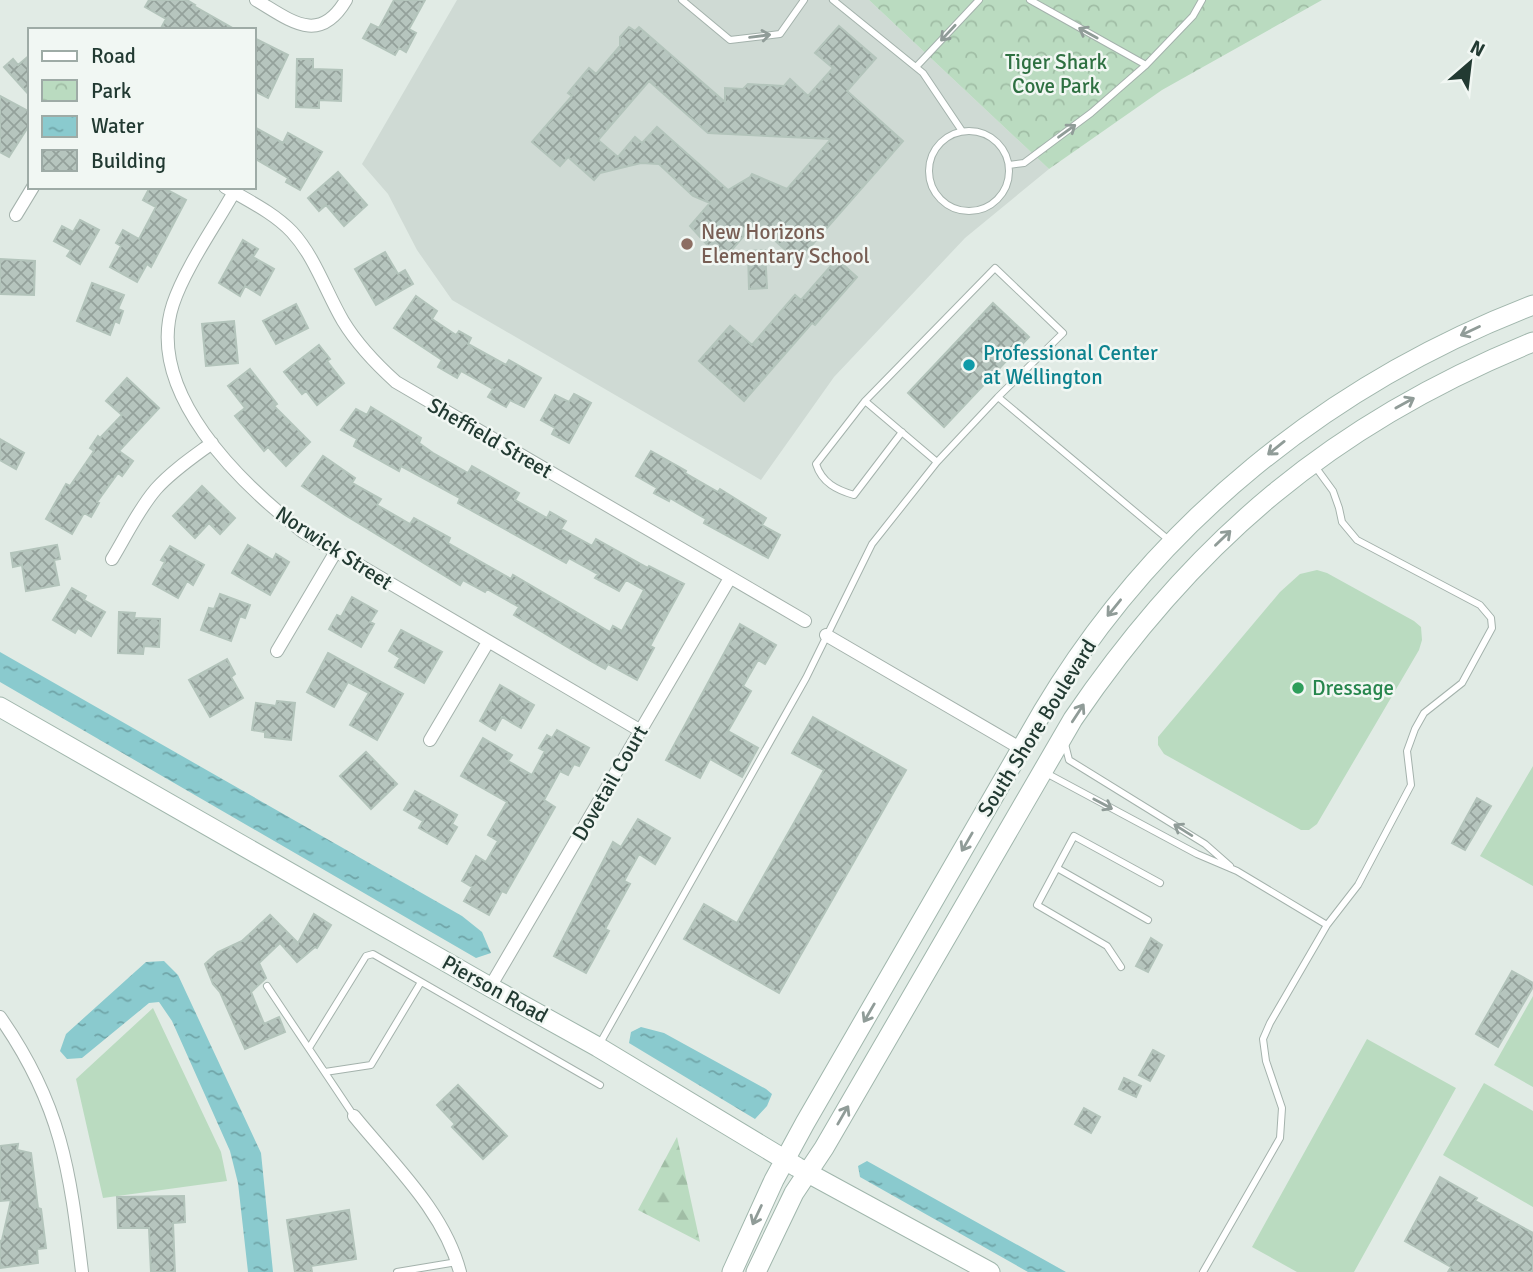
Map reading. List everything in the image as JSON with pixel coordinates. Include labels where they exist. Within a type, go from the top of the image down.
[{"type":"street","points":[[256,0],[306,26],[326,23],[335,17],[346,0]]},
{"type":"street","points":[[16,215],[32,189]]},
{"type":"street","name":"Norwick Street","points":[[230,190],[179,288],[168,326],[173,373],[180,391],[212,443],[242,479],[271,507],[303,532],[641,731]]},
{"type":"street","name":"Sheffield Street","points":[[230,190],[271,214],[294,234],[344,322],[361,346],[396,382],[805,621]]},
{"type":"street","name":"South Shore Boulevard","points":[[732,1272],[785,1161],[1020,748],[1104,621],[1172,542],[1241,476],[1331,408],[1428,351],[1533,305]]},
{"type":"street","name":"South Shore Boulevard","points":[[756,1272],[794,1193],[1063,737],[1104,673],[1160,603],[1258,505],[1312,463],[1393,409],[1442,383],[1533,342]]},
{"type":"street","points":[[112,559],[142,508],[157,489],[174,472],[212,443]]},
{"type":"street","points":[[277,651],[335,553]]},
{"type":"street","name":"Dovetail Court","points":[[489,987],[730,578]]},
{"type":"street","points":[[826,635],[1020,748],[1028,760],[1026,801]]},
{"type":"street","points":[[430,740],[488,642]]},
{"type":"street","name":"Pierson Road","points":[[0,707],[598,1047],[785,1161],[990,1272]]},
{"type":"street","points":[[1043,711],[1037,748],[1043,771]]},
{"type":"street","points":[[0,1017],[31,1065],[57,1125],[72,1189],[82,1272]]},
{"type":"street","points":[[354,1116],[430,1208],[445,1234],[458,1267]]},
{"type":"lane","points":[[682,0],[730,40],[780,34],[804,0]]},
{"type":"lane","points":[[833,0],[923,73],[962,131]]},
{"type":"lane","points":[[916,67],[979,0]]},
{"type":"lane","points":[[1030,0],[1146,65]]},
{"type":"lane","points":[[1009,165],[1024,163],[1091,113],[1146,65],[1192,16],[1202,0]]},
{"type":"lane","points":[[975,130],[998,142],[1006,153],[1009,165],[1005,190],[997,201],[986,208],[973,211],[948,205],[931,183],[929,170],[931,156],[939,144],[949,136],[975,130]]},
{"type":"lane","points":[[598,1047],[806,678],[872,544],[937,462],[1063,332],[995,268],[864,401],[816,464],[820,476],[838,490],[854,495],[902,432]]},
{"type":"lane","points":[[998,397],[1172,542]]},
{"type":"lane","points":[[864,401],[937,462]]},
{"type":"lane","points":[[1203,1272],[1280,1138],[1282,1108],[1266,1061],[1263,1040],[1270,1023],[1328,925],[1358,885],[1411,785],[1407,751],[1415,729],[1424,713],[1462,683],[1492,628],[1491,618],[1479,605],[1357,540],[1342,522],[1333,491],[1312,463]]},
{"type":"lane","points":[[1063,737],[1069,760],[1205,844],[1237,871]]},
{"type":"lane","points":[[1043,771],[1197,854],[1237,871],[1328,925]]},
{"type":"lane","points":[[1121,967],[1107,946],[1037,905],[1074,836],[1160,883]]},
{"type":"lane","points":[[1057,867],[1149,920]]},
{"type":"lane","points":[[309,1048],[369,954],[600,1085]]},
{"type":"lane","points":[[325,1073],[371,1065],[421,982]]},
{"type":"lane","points":[[267,986],[354,1116]]},
{"type":"lane","points":[[397,1272],[458,1267]]},
{"type":"shaded area","name":"New Horizons Elementary School","points":[[457,0],[869,0],[1049,169],[965,238],[834,377],[761,480],[452,300],[417,250],[388,194],[362,164]]},
{"type":"green space","name":"Tiger Shark Cove Park","points":[[869,0],[1322,0],[1162,90],[1049,169]]},
{"type":"green space","name":"Dressage","points":[[1317,570],[1414,621],[1421,627],[1422,640],[1419,650],[1317,824],[1309,830],[1301,830],[1164,754],[1158,745],[1158,737],[1280,592],[1300,574]]},
{"type":"green space","points":[[1533,766],[1533,886],[1480,856]]},
{"type":"green space","points":[[1533,996],[1533,1087],[1494,1065]]},
{"type":"green space","points":[[153,1008],[221,1152],[227,1181],[103,1198],[76,1079]]},
{"type":"green space","points":[[1367,1039],[1456,1088],[1354,1272],[1297,1272],[1252,1247]]},
{"type":"green space","points":[[1484,1083],[1533,1111],[1533,1207],[1443,1155]]},
{"type":"green space","points":[[677,1137],[700,1242],[638,1210]]},
{"type":"water","points":[[0,652],[462,916],[482,932],[491,953],[476,958],[0,682]]},
{"type":"water","points":[[164,961],[178,975],[261,1153],[273,1272],[248,1272],[238,1183],[230,1151],[172,1021],[159,1002],[149,1003],[82,1058],[67,1059],[60,1051],[66,1034],[146,962]]},
{"type":"water","points":[[641,1027],[664,1033],[766,1089],[772,1094],[767,1106],[755,1119],[629,1043],[631,1032]]},
{"type":"water","points":[[867,1161],[1066,1272],[1028,1272],[860,1177],[858,1166]]},
{"type":"building","points":[[149,0],[187,0],[232,28],[161,28],[166,19],[145,7]]},
{"type":"building","points":[[394,0],[425,0],[409,29],[416,33],[406,52],[399,48],[395,55],[363,38],[371,24],[379,28]]},
{"type":"building","points":[[839,26],[876,58],[847,91],[903,141],[798,261],[755,223],[722,261],[690,226],[710,203],[693,196],[659,164],[641,163],[600,173],[594,180],[568,157],[560,166],[532,142],[572,96],[568,93],[589,68],[596,74],[620,46],[620,37],[629,27],[635,31],[639,27],[725,102],[725,88],[743,89],[748,84],[784,86],[790,79],[808,96],[833,68],[815,53]],"holes":[[[649,81],[708,133],[831,139],[787,189],[752,174],[728,190],[657,127],[642,143],[635,137],[618,157],[598,140]]]},
{"type":"building","points":[[256,39],[288,55],[268,98],[256,92]]},
{"type":"building","points":[[28,57],[28,94],[4,67],[13,59],[18,65]]},
{"type":"building","points":[[297,59],[313,59],[313,69],[342,70],[341,101],[319,100],[319,108],[296,107]]},
{"type":"building","points":[[0,96],[28,111],[28,127],[9,157],[0,152]]},
{"type":"building","points":[[256,128],[283,143],[288,133],[322,152],[300,190],[286,182],[288,178],[256,159]]},
{"type":"building","points":[[338,172],[367,205],[344,226],[326,205],[319,211],[308,198]]},
{"type":"building","points":[[149,189],[166,189],[186,200],[151,267],[147,264],[137,282],[110,267],[121,246],[116,243],[123,230],[139,239],[156,207],[143,200]]},
{"type":"building","points":[[80,220],[99,230],[80,264],[67,256],[71,250],[54,241],[62,226],[73,232]]},
{"type":"building","points":[[243,240],[258,249],[253,257],[274,269],[260,295],[245,286],[240,296],[219,283]]},
{"type":"building","points":[[765,250],[767,288],[749,289],[748,251]]},
{"type":"building","points":[[385,252],[398,274],[405,270],[413,284],[376,305],[355,269]]},
{"type":"building","points":[[0,259],[35,261],[34,295],[0,294]]},
{"type":"building","points":[[837,259],[857,277],[815,325],[812,323],[744,401],[699,361],[730,326],[752,345],[795,295],[801,300]]},
{"type":"building","points":[[92,283],[124,295],[118,309],[123,311],[119,323],[115,321],[110,335],[77,321]]},
{"type":"building","points":[[416,296],[437,311],[432,319],[456,335],[459,331],[471,338],[468,344],[506,365],[509,360],[541,378],[524,407],[510,400],[506,407],[488,397],[493,389],[461,371],[457,378],[438,367],[442,360],[394,328]]},
{"type":"building","name":"Professional Center at Wellington","points":[[993,303],[1029,337],[944,427],[908,393]]},
{"type":"building","points":[[296,304],[308,328],[276,344],[263,321]]},
{"type":"building","points":[[234,321],[238,363],[206,366],[202,324]]},
{"type":"building","points":[[319,345],[330,359],[327,361],[344,383],[317,405],[306,391],[302,394],[284,372]]},
{"type":"building","points":[[250,369],[277,404],[274,406],[310,442],[286,466],[268,447],[264,451],[235,416],[245,408],[228,386]]},
{"type":"building","points":[[127,378],[159,408],[119,451],[133,461],[122,476],[118,473],[97,502],[99,503],[91,517],[84,513],[72,534],[46,519],[66,484],[70,486],[94,451],[90,448],[98,436],[100,438],[122,415],[106,401]]},
{"type":"building","points":[[574,394],[591,403],[569,443],[552,434],[555,428],[541,420],[555,395],[569,402]]},
{"type":"building","points":[[371,407],[421,438],[419,443],[433,453],[468,473],[472,466],[519,493],[515,500],[547,518],[550,512],[566,521],[561,529],[592,546],[596,539],[648,568],[649,566],[684,584],[650,646],[654,648],[637,680],[608,664],[605,669],[589,660],[514,615],[519,607],[487,589],[485,592],[463,580],[460,585],[302,486],[323,456],[355,478],[352,483],[381,499],[377,505],[410,524],[414,518],[450,538],[448,543],[511,579],[513,575],[610,632],[613,626],[622,631],[644,590],[626,580],[619,591],[595,578],[598,574],[569,558],[566,563],[458,503],[460,498],[401,466],[399,471],[354,446],[357,439],[341,430],[356,409],[367,415]]},
{"type":"building","points":[[0,439],[24,453],[16,469],[0,460]]},
{"type":"building","points":[[651,451],[766,518],[762,525],[780,535],[768,558],[704,523],[706,519],[670,498],[669,501],[654,493],[657,488],[636,476]]},
{"type":"building","points":[[202,486],[235,518],[220,534],[209,523],[195,538],[173,516]]},
{"type":"building","points":[[57,545],[60,559],[54,560],[59,585],[26,591],[22,565],[13,567],[11,553]]},
{"type":"building","points":[[248,545],[273,560],[276,554],[289,562],[270,595],[232,573]]},
{"type":"building","points":[[170,546],[204,565],[193,585],[187,581],[178,598],[153,584],[165,562],[161,560]]},
{"type":"building","points":[[72,588],[86,596],[84,600],[105,612],[91,636],[78,628],[75,633],[53,620]]},
{"type":"building","points":[[220,594],[250,605],[245,618],[240,616],[231,641],[201,630],[209,608],[214,609]]},
{"type":"building","points":[[352,597],[377,611],[370,622],[374,624],[361,647],[329,629],[337,615],[341,617]]},
{"type":"building","points":[[119,612],[135,613],[134,618],[160,619],[159,647],[144,646],[143,654],[118,653]]},
{"type":"building","points":[[740,624],[776,645],[765,664],[758,660],[743,686],[751,691],[728,731],[758,748],[742,777],[710,759],[700,778],[666,760]]},
{"type":"building","points":[[401,630],[442,652],[424,683],[395,667],[400,658],[389,651]]},
{"type":"building","points":[[328,653],[403,694],[377,740],[350,725],[369,693],[348,682],[334,707],[307,692]]},
{"type":"building","points":[[227,659],[235,674],[231,677],[243,698],[210,717],[189,680]]},
{"type":"building","points":[[500,685],[534,705],[521,728],[502,717],[495,730],[480,721]]},
{"type":"building","points":[[277,701],[295,703],[291,740],[265,737],[265,732],[252,730],[256,703],[276,706]]},
{"type":"building","points":[[813,717],[906,770],[779,993],[684,939],[704,904],[737,923],[824,770],[792,753]]},
{"type":"building","points":[[557,730],[589,748],[579,766],[574,764],[568,775],[560,771],[544,800],[555,807],[506,893],[502,891],[489,915],[464,901],[472,887],[462,881],[476,856],[486,862],[498,841],[488,835],[507,802],[461,776],[483,738],[512,755],[508,761],[532,775],[545,751],[539,748],[547,735],[552,738]]},
{"type":"building","points":[[366,752],[397,784],[371,809],[340,776]]},
{"type":"building","points":[[415,791],[457,815],[452,824],[457,827],[447,844],[419,828],[423,821],[404,810]]},
{"type":"building","points":[[1477,798],[1491,806],[1465,850],[1452,843]]},
{"type":"building","points":[[638,819],[670,838],[655,864],[639,854],[624,881],[630,884],[605,929],[609,931],[586,973],[554,956],[613,842],[621,847]]},
{"type":"building","points":[[314,914],[331,925],[317,948],[297,962],[280,943],[259,963],[266,978],[251,992],[264,1024],[279,1017],[285,1032],[245,1049],[205,964],[218,952],[242,941],[270,915],[298,943]]},
{"type":"building","points":[[1151,938],[1162,945],[1148,972],[1136,966]]},
{"type":"building","points":[[1512,971],[1533,983],[1533,987],[1498,1047],[1476,1034]]},
{"type":"building","points":[[1153,1050],[1164,1056],[1150,1081],[1139,1075]]},
{"type":"building","points":[[1124,1078],[1141,1086],[1136,1097],[1119,1089]]},
{"type":"building","points":[[458,1085],[507,1136],[483,1159],[452,1127],[455,1124],[437,1105]]},
{"type":"building","points":[[1084,1108],[1100,1117],[1091,1133],[1075,1124]]},
{"type":"building","points":[[18,1144],[17,1150],[31,1153],[46,1248],[37,1249],[38,1263],[0,1268],[0,1241],[11,1200],[0,1201],[0,1146]]},
{"type":"building","points":[[1440,1177],[1477,1198],[1475,1201],[1533,1233],[1533,1272],[1448,1272],[1451,1267],[1405,1241]]},
{"type":"building","points":[[184,1196],[185,1222],[173,1223],[175,1272],[151,1272],[149,1228],[118,1228],[117,1197]]},
{"type":"building","points":[[349,1210],[356,1259],[311,1266],[312,1272],[295,1272],[287,1220]]},
{"type":"place","name":"New Horizons Elementary School","points":[[687,244]]},
{"type":"place","name":"Professional Center at Wellington","points":[[969,365]]},
{"type":"place","name":"Dressage","points":[[1298,688]]}]
